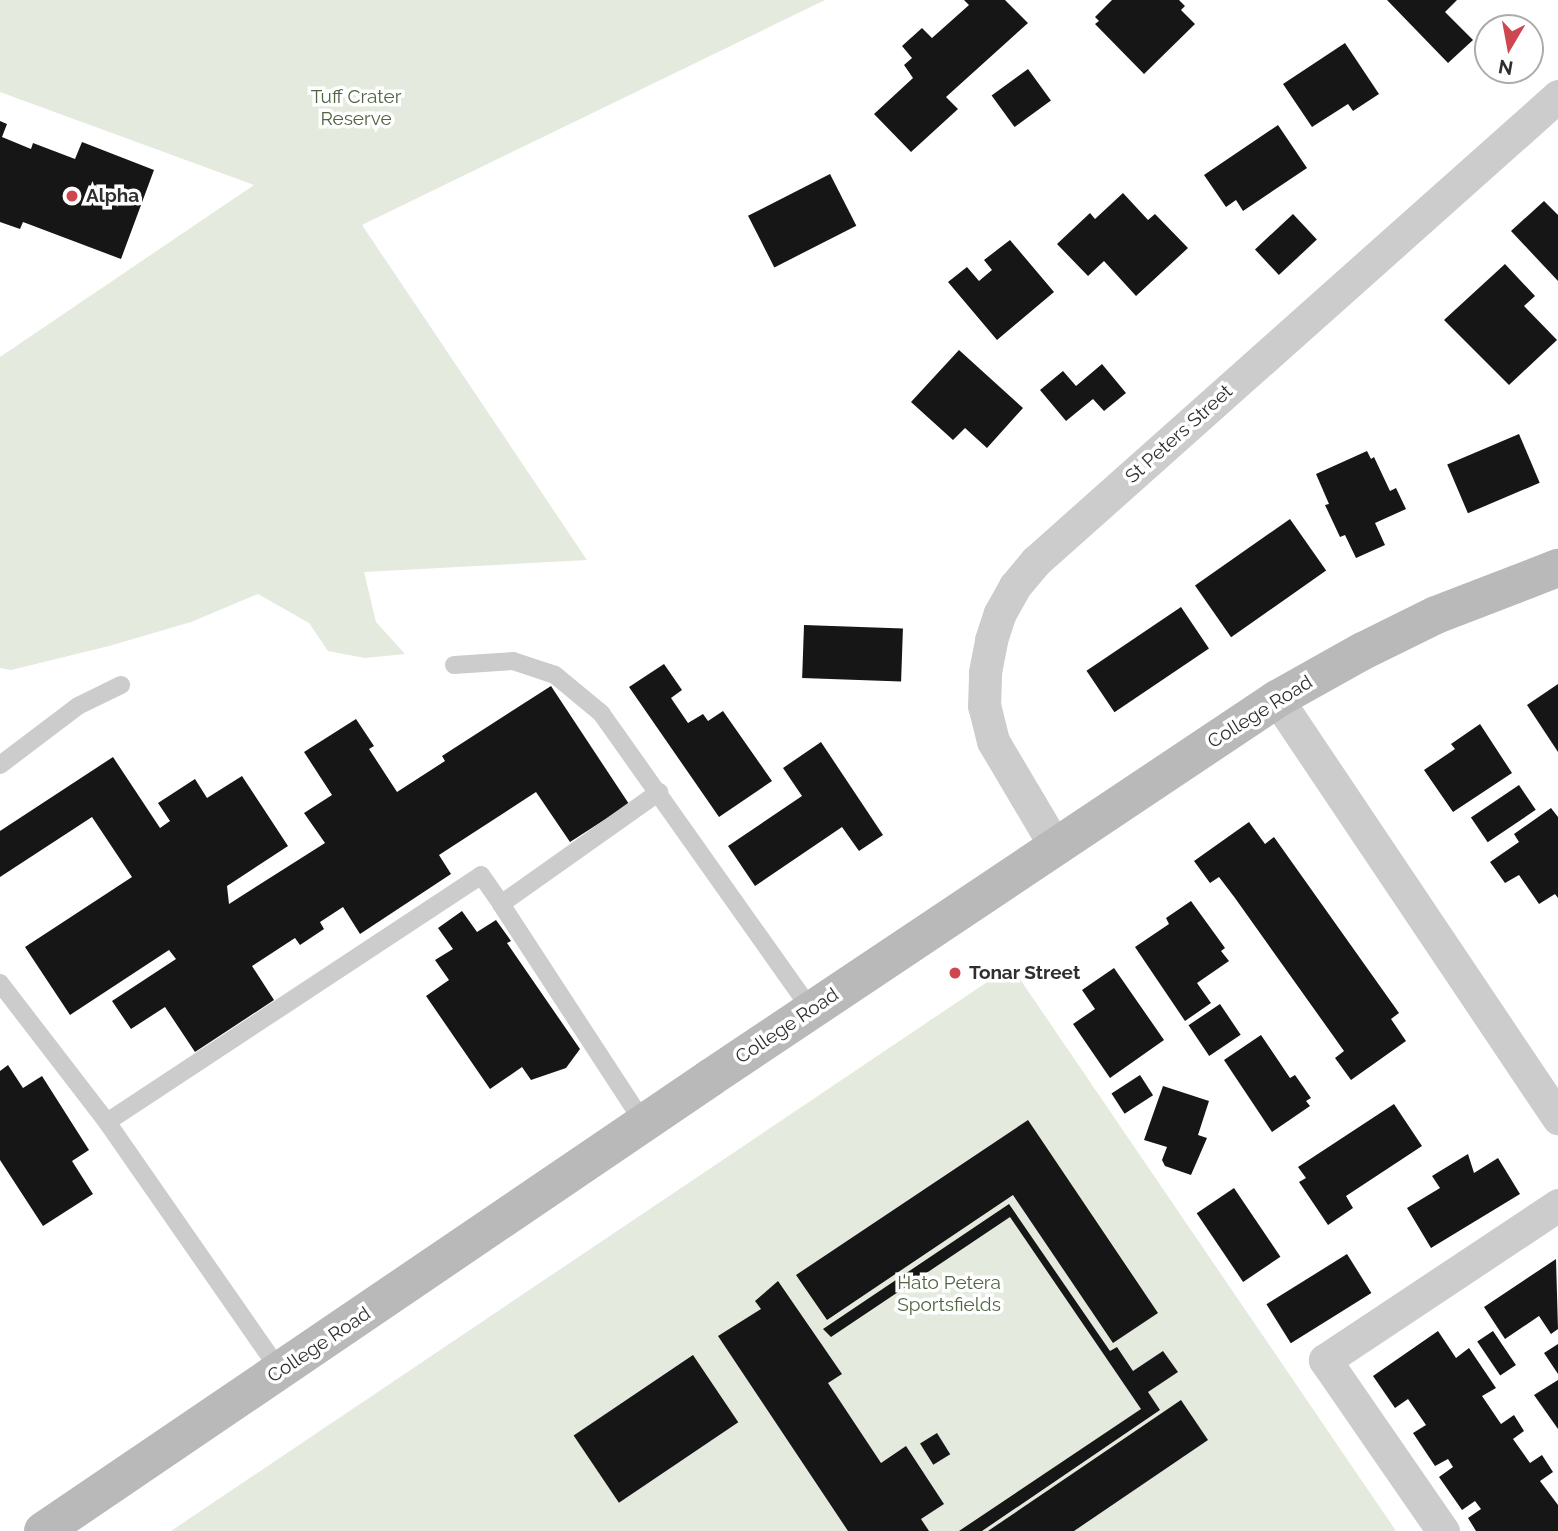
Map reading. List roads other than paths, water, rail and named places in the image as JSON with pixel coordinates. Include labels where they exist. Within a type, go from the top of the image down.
[{"type":"main road","name":"College Road","points":[[43,1531],[811,1010],[1277,699],[1363,650],[1436,615],[1558,568]]},
{"type":"street","name":"St Peters Street","points":[[1055,846],[993,741],[984,706],[985,672],[991,640],[999,613],[1015,586],[1036,561],[1558,96]]},
{"type":"street","points":[[1277,699],[1558,1118]]},
{"type":"street","points":[[1443,1531],[1325,1360],[1558,1206]]},
{"type":"lane","points":[[454,665],[513,661],[555,675],[601,713],[659,792],[722,888],[811,1010]]},
{"type":"lane","points":[[0,765],[78,706],[121,685]]},
{"type":"lane","points":[[501,904],[659,792]]},
{"type":"lane","points":[[107,1122],[481,876],[644,1123]]},
{"type":"lane","points":[[0,983],[107,1122],[281,1372]]},
{"type":"place","name":"Alpha","points":[[72,196]]},
{"type":"place","name":"Tonar Street","points":[[955,973]]},
{"type":"park label","name":"Tuff Crater Reserve","points":[[356,108]]},
{"type":"park label","name":"Hato Petera Sportsfields","points":[[949,1294]]}]
